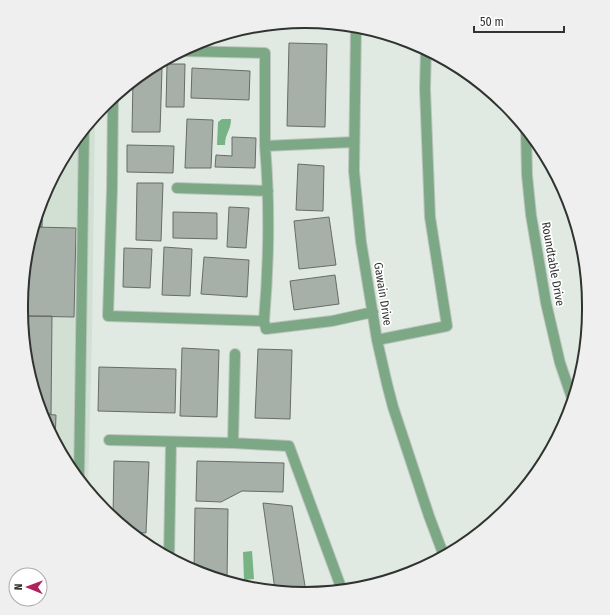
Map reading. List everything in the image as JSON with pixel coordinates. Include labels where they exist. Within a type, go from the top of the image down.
[{"type":"street","name":"Gawain Drive","points":[[356,32],[354,171],[361,242],[377,340],[393,407],[428,516],[442,551]]},
{"type":"street","points":[[194,51],[265,53],[265,146],[268,191],[268,267],[264,321],[266,329],[332,321],[373,312]]},
{"type":"street","points":[[377,340],[447,326],[430,217],[425,89],[426,56]]},
{"type":"street","points":[[113,105],[108,316],[264,321]]},
{"type":"street","points":[[79,470],[84,138]]},
{"type":"street","name":"Roundtable Drive","points":[[526,138],[527,175],[531,215],[546,303],[560,364],[570,391]]},
{"type":"street","points":[[265,146],[354,142]]},
{"type":"street","points":[[177,188],[268,191]]},
{"type":"street","points":[[233,443],[235,354]]},
{"type":"street","points":[[108,440],[289,446],[340,585]]},
{"type":"street","points":[[169,552],[171,442]]},
{"type":"shaded area","points":[[222,119],[231,119],[231,123],[225,145],[217,145],[218,122]]},
{"type":"shaded area","points":[[95,124],[88,483],[75,464],[57,433],[49,416],[37,382],[30,346],[28,310],[30,269],[33,251],[37,233],[49,199],[65,166],[85,136]]},
{"type":"shaded area","points":[[252,551],[254,579],[244,580],[243,552]]},
{"type":"building","points":[[289,43],[327,44],[325,127],[287,126]]},
{"type":"building","points":[[185,64],[184,107],[166,107],[167,65]]},
{"type":"building","points":[[192,68],[250,71],[249,100],[191,98]]},
{"type":"building","points":[[162,69],[160,132],[132,132],[133,88]]},
{"type":"building","points":[[187,119],[213,120],[211,168],[185,168]]},
{"type":"building","points":[[232,137],[256,138],[255,168],[215,167],[216,155],[232,156]]},
{"type":"building","points":[[127,145],[174,146],[173,173],[127,172]]},
{"type":"building","points":[[298,164],[324,166],[323,211],[296,210]]},
{"type":"building","points":[[137,183],[163,183],[161,241],[136,240]]},
{"type":"building","points":[[229,207],[249,208],[246,248],[227,247]]},
{"type":"building","points":[[173,212],[217,213],[217,239],[173,238]]},
{"type":"building","points":[[329,217],[336,265],[299,269],[294,221]]},
{"type":"building","points":[[42,218],[42,227],[39,227]]},
{"type":"building","points":[[39,227],[76,228],[74,317],[28,316],[30,269]]},
{"type":"building","points":[[164,247],[192,249],[190,296],[162,295]]},
{"type":"building","points":[[124,248],[152,249],[150,288],[123,287]]},
{"type":"building","points":[[204,257],[249,260],[247,297],[201,294]]},
{"type":"building","points":[[335,275],[339,304],[294,310],[290,281]]},
{"type":"building","points":[[28,316],[52,316],[51,414],[48,414],[37,382],[30,346]]},
{"type":"building","points":[[182,348],[219,350],[217,417],[180,416]]},
{"type":"building","points":[[258,349],[292,350],[290,419],[255,418]]},
{"type":"building","points":[[99,367],[176,369],[175,413],[98,411]]},
{"type":"building","points":[[48,414],[56,415],[55,430]]},
{"type":"building","points":[[114,461],[149,462],[146,533],[140,533],[136,530],[113,510]]},
{"type":"building","points":[[197,461],[284,463],[283,492],[242,491],[221,502],[196,501]]},
{"type":"building","points":[[263,503],[292,506],[305,587],[274,585]]},
{"type":"building","points":[[195,508],[228,509],[227,576],[194,564]]}]
